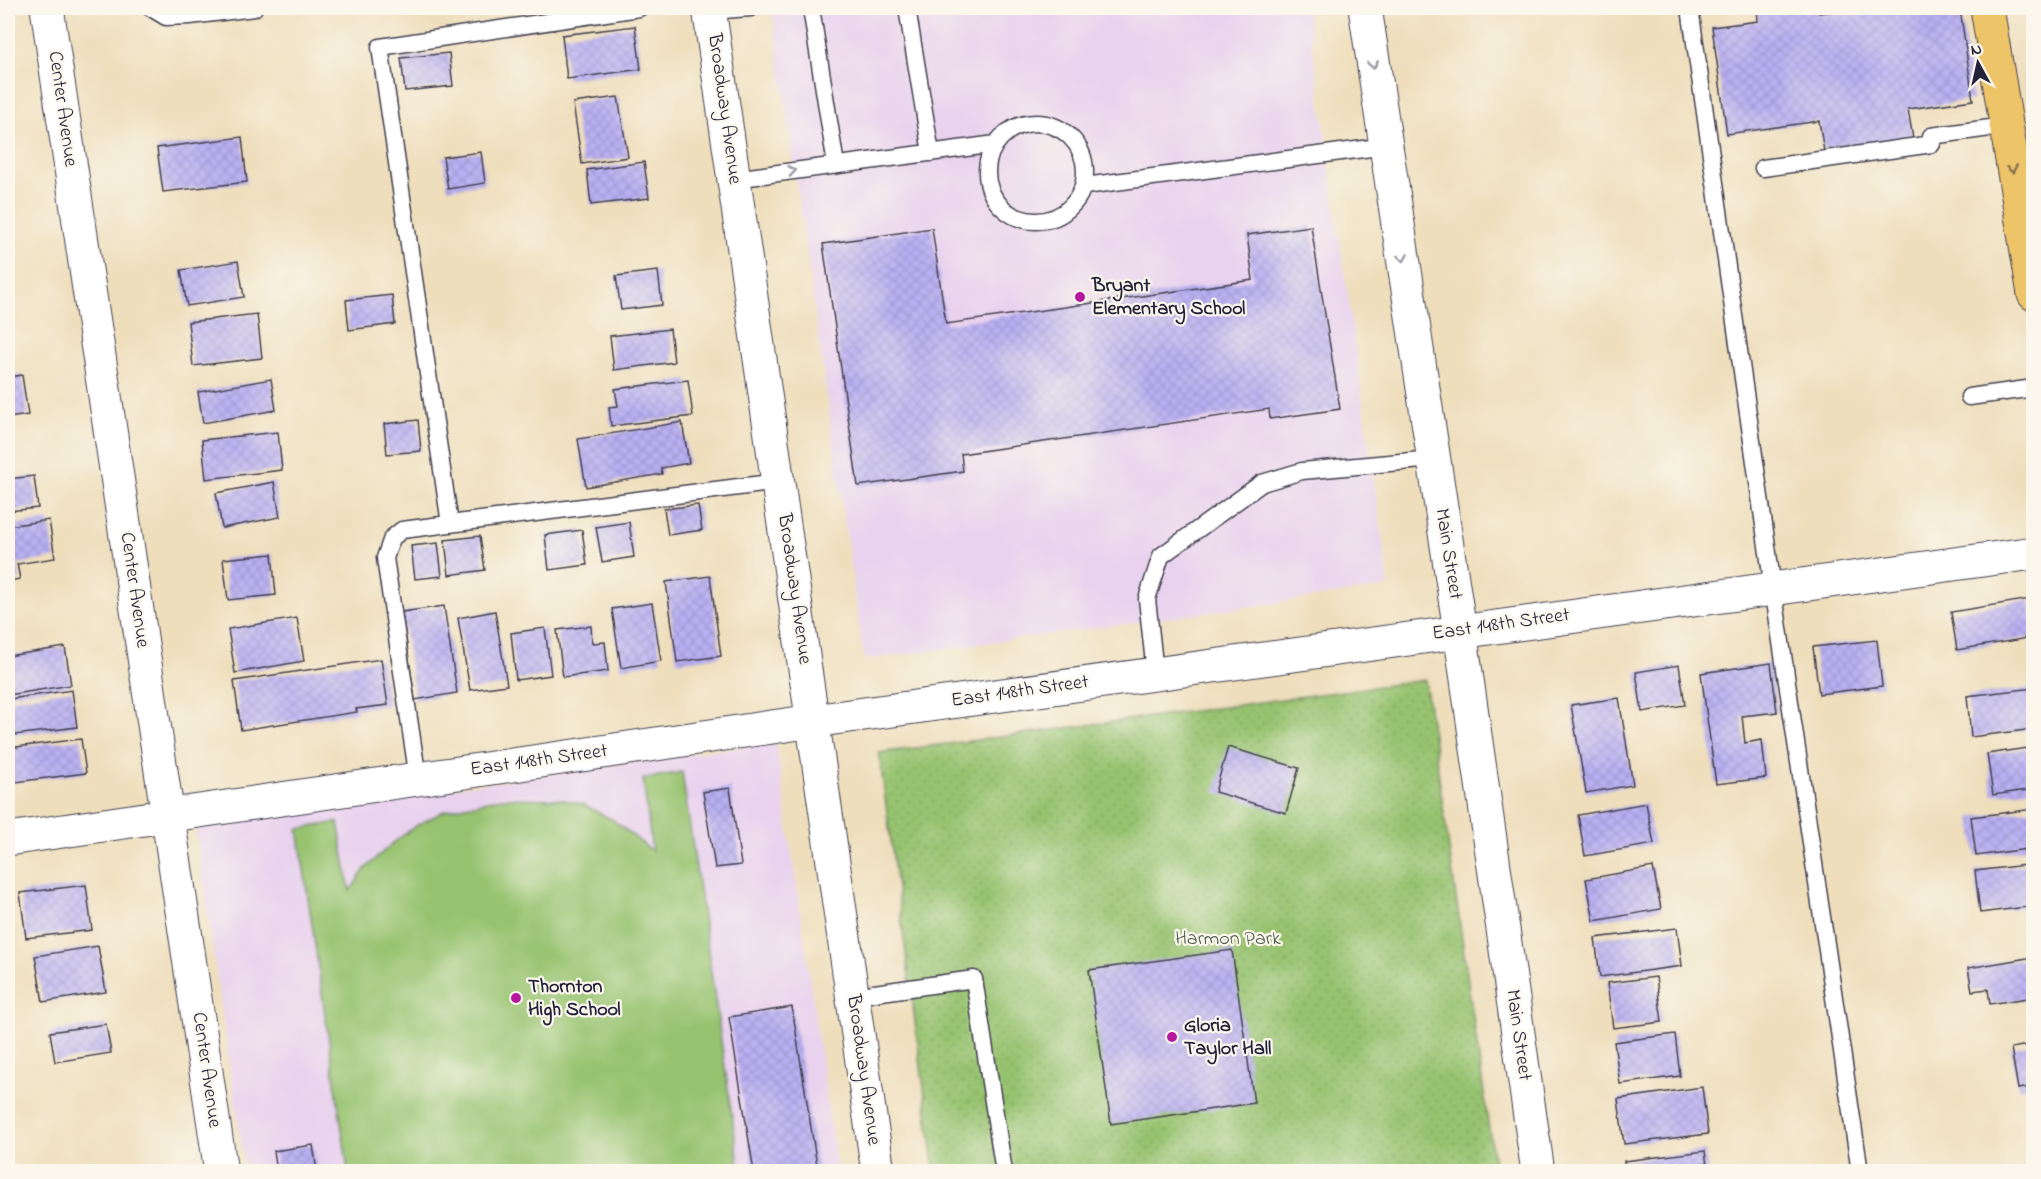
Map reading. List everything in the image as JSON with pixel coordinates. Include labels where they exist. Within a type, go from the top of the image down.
[{"type":"main road","points":[[1987,8],[2034,294]]},
{"type":"street","name":"Center Avenue","points":[[47,8],[221,1172]]},
{"type":"street","name":"Main Street","points":[[1365,8],[1460,631],[1538,1172]]},
{"type":"street","name":"Broadway Avenue","points":[[709,9],[878,1172]]},
{"type":"street","name":"East 148th Street","points":[[8,839],[813,722],[2034,553]]},
{"type":"lane","points":[[151,8],[166,17],[254,8]]},
{"type":"lane","points":[[450,524],[380,47],[606,10],[639,8]]},
{"type":"lane","points":[[709,9],[750,8]]},
{"type":"lane","points":[[811,8],[836,165]]},
{"type":"lane","points":[[907,8],[931,153]]},
{"type":"lane","points":[[1690,8],[1860,1172]]},
{"type":"lane","points":[[1038,123],[1053,126],[1067,134],[1078,146],[1085,161],[1085,186],[1072,206],[1059,216],[1044,221],[1028,221],[1012,215],[999,205],[988,183],[988,159],[996,144],[1007,133],[1021,125],[1038,123]]},
{"type":"lane","points":[[1762,168],[1932,144],[1931,136],[2005,126]]},
{"type":"lane","points":[[734,179],[996,144]]},
{"type":"lane","points":[[1085,186],[1386,146]]},
{"type":"lane","points":[[1969,397],[2034,387]]},
{"type":"lane","points":[[1155,674],[1148,599],[1161,556],[1262,483],[1302,471],[1433,459]]},
{"type":"lane","points":[[418,779],[385,558],[392,538],[402,530],[778,482]]},
{"type":"lane","points":[[853,996],[974,979],[1004,1172]]},
{"type":"shaded area","name":"Bryant Elementary School","points":[[772,8],[1307,8],[1389,587],[864,660]]},
{"type":"shaded area","name":"Thornton High School","points":[[776,742],[837,1171],[245,1171],[195,825]]},
{"type":"green space","name":"Harmon Park","points":[[1425,680],[1495,1171],[935,1171],[879,753]]},
{"type":"green space","name":"Thornton High School","points":[[682,772],[740,1171],[348,1171],[298,829],[338,822],[350,891],[365,869],[414,827],[444,811],[500,798],[560,799],[582,804],[613,820],[652,851],[643,779]]},
{"type":"building","points":[[1757,8],[1818,8],[1819,13],[1858,8],[1960,8],[1973,100],[1908,109],[1913,139],[1824,151],[1819,121],[1727,134],[1712,27],[1758,21]]},
{"type":"building","points":[[635,26],[641,69],[567,79],[562,35]]},
{"type":"building","points":[[449,53],[453,86],[405,91],[401,58]]},
{"type":"building","points":[[618,97],[628,157],[582,164],[573,103]]},
{"type":"building","points":[[242,137],[247,182],[163,192],[157,148]]},
{"type":"building","points":[[481,152],[485,183],[448,189],[443,157]]},
{"type":"building","points":[[644,162],[649,198],[591,205],[587,170]]},
{"type":"building","points":[[1311,226],[1340,409],[1270,419],[1269,409],[961,454],[963,471],[858,486],[823,244],[932,228],[946,324],[1253,280],[1247,235]]},
{"type":"building","points":[[238,261],[244,297],[187,306],[181,270]]},
{"type":"building","points":[[658,271],[662,305],[621,310],[616,276]]},
{"type":"building","points":[[392,295],[395,324],[349,330],[346,300]]},
{"type":"building","points":[[257,314],[262,358],[193,366],[188,322]]},
{"type":"building","points":[[670,329],[674,362],[614,370],[610,336]]},
{"type":"building","points":[[22,375],[28,415],[8,418],[8,377]]},
{"type":"building","points":[[271,379],[276,410],[203,423],[198,392]]},
{"type":"building","points":[[688,380],[693,416],[611,426],[609,407],[618,406],[615,389]]},
{"type":"building","points":[[418,420],[421,451],[387,454],[384,424]]},
{"type":"building","points":[[682,422],[689,463],[661,468],[662,474],[586,487],[578,439]]},
{"type":"building","points":[[278,432],[282,470],[206,479],[202,440]]},
{"type":"building","points":[[34,476],[38,508],[8,511],[8,479]]},
{"type":"building","points":[[274,482],[280,517],[222,528],[216,493]]},
{"type":"building","points":[[698,505],[702,530],[668,535],[664,509]]},
{"type":"building","points":[[49,520],[55,558],[17,564],[20,579],[8,581],[8,526]]},
{"type":"building","points":[[629,522],[634,557],[602,562],[596,527]]},
{"type":"building","points":[[582,530],[587,565],[549,570],[545,535]]},
{"type":"building","points":[[480,536],[485,570],[449,575],[445,540]]},
{"type":"building","points":[[438,543],[442,576],[415,579],[411,546]]},
{"type":"building","points":[[272,554],[276,595],[228,600],[223,559]]},
{"type":"building","points":[[710,576],[721,656],[677,662],[666,582]]},
{"type":"building","points":[[2030,599],[2034,637],[1957,650],[1951,612]]},
{"type":"building","points":[[652,603],[661,661],[621,668],[612,609]]},
{"type":"building","points":[[444,606],[457,693],[415,700],[402,612]]},
{"type":"building","points":[[495,611],[507,685],[470,690],[458,618]]},
{"type":"building","points":[[297,618],[304,661],[235,673],[228,629]]},
{"type":"building","points":[[591,626],[592,643],[605,642],[608,671],[563,677],[557,630]]},
{"type":"building","points":[[545,628],[551,675],[516,680],[511,633]]},
{"type":"building","points":[[1877,640],[1882,686],[1819,694],[1813,647]]},
{"type":"building","points":[[65,647],[71,685],[8,695],[8,656]]},
{"type":"building","points":[[381,659],[388,705],[241,730],[234,681]]},
{"type":"building","points":[[1771,663],[1777,712],[1742,716],[1745,743],[1762,740],[1766,778],[1716,784],[1701,673]]},
{"type":"building","points":[[1679,665],[1685,705],[1642,712],[1636,672]]},
{"type":"building","points":[[2034,688],[2034,729],[1971,737],[1967,696]]},
{"type":"building","points":[[72,690],[77,727],[15,735],[10,699]]},
{"type":"building","points":[[1619,698],[1633,785],[1586,793],[1571,705]]},
{"type":"building","points":[[81,739],[86,773],[8,783],[8,748]]},
{"type":"building","points":[[1228,747],[1299,768],[1286,813],[1215,792]]},
{"type":"building","points":[[2034,747],[2034,789],[1993,795],[1987,754]]},
{"type":"building","points":[[730,788],[741,865],[715,868],[703,792]]},
{"type":"building","points":[[1646,803],[1654,844],[1585,856],[1578,815]]},
{"type":"building","points":[[2034,809],[2034,848],[1976,856],[1971,817]]},
{"type":"building","points":[[2034,864],[2034,906],[1980,913],[1975,871]]},
{"type":"building","points":[[1653,867],[1661,909],[1594,921],[1586,879]]},
{"type":"building","points":[[86,885],[92,930],[26,938],[20,893]]},
{"type":"building","points":[[1677,928],[1682,966],[1600,977],[1595,938]]},
{"type":"building","points":[[98,946],[106,992],[43,1002],[35,956]]},
{"type":"building","name":"Gloria Taylor Hall","points":[[1232,950],[1254,1103],[1111,1124],[1089,970]]},
{"type":"building","points":[[2034,957],[2034,997],[1990,1004],[1988,989],[1972,991],[1968,968]]},
{"type":"building","points":[[1656,977],[1662,1022],[1613,1028],[1607,983]]},
{"type":"building","points":[[792,1007],[818,1172],[754,1172],[729,1017]]},
{"type":"building","points":[[106,1024],[111,1053],[55,1062],[50,1032]]},
{"type":"building","points":[[1675,1034],[1680,1076],[1620,1084],[1614,1042]]},
{"type":"building","points":[[2034,1044],[2034,1086],[2018,1089],[2011,1048]]},
{"type":"building","points":[[1702,1087],[1708,1134],[1624,1144],[1618,1099]]},
{"type":"building","points":[[313,1145],[317,1172],[277,1172],[274,1151]]},
{"type":"building","points":[[1705,1151],[1708,1172],[1625,1172],[1624,1161]]},
{"type":"place","name":"Bryant Elementary School","points":[[1080,297]]},
{"type":"place","name":"Thornton High School","points":[[516,998]]},
{"type":"place","name":"Gloria Taylor Hall","points":[[1172,1037]]}]
